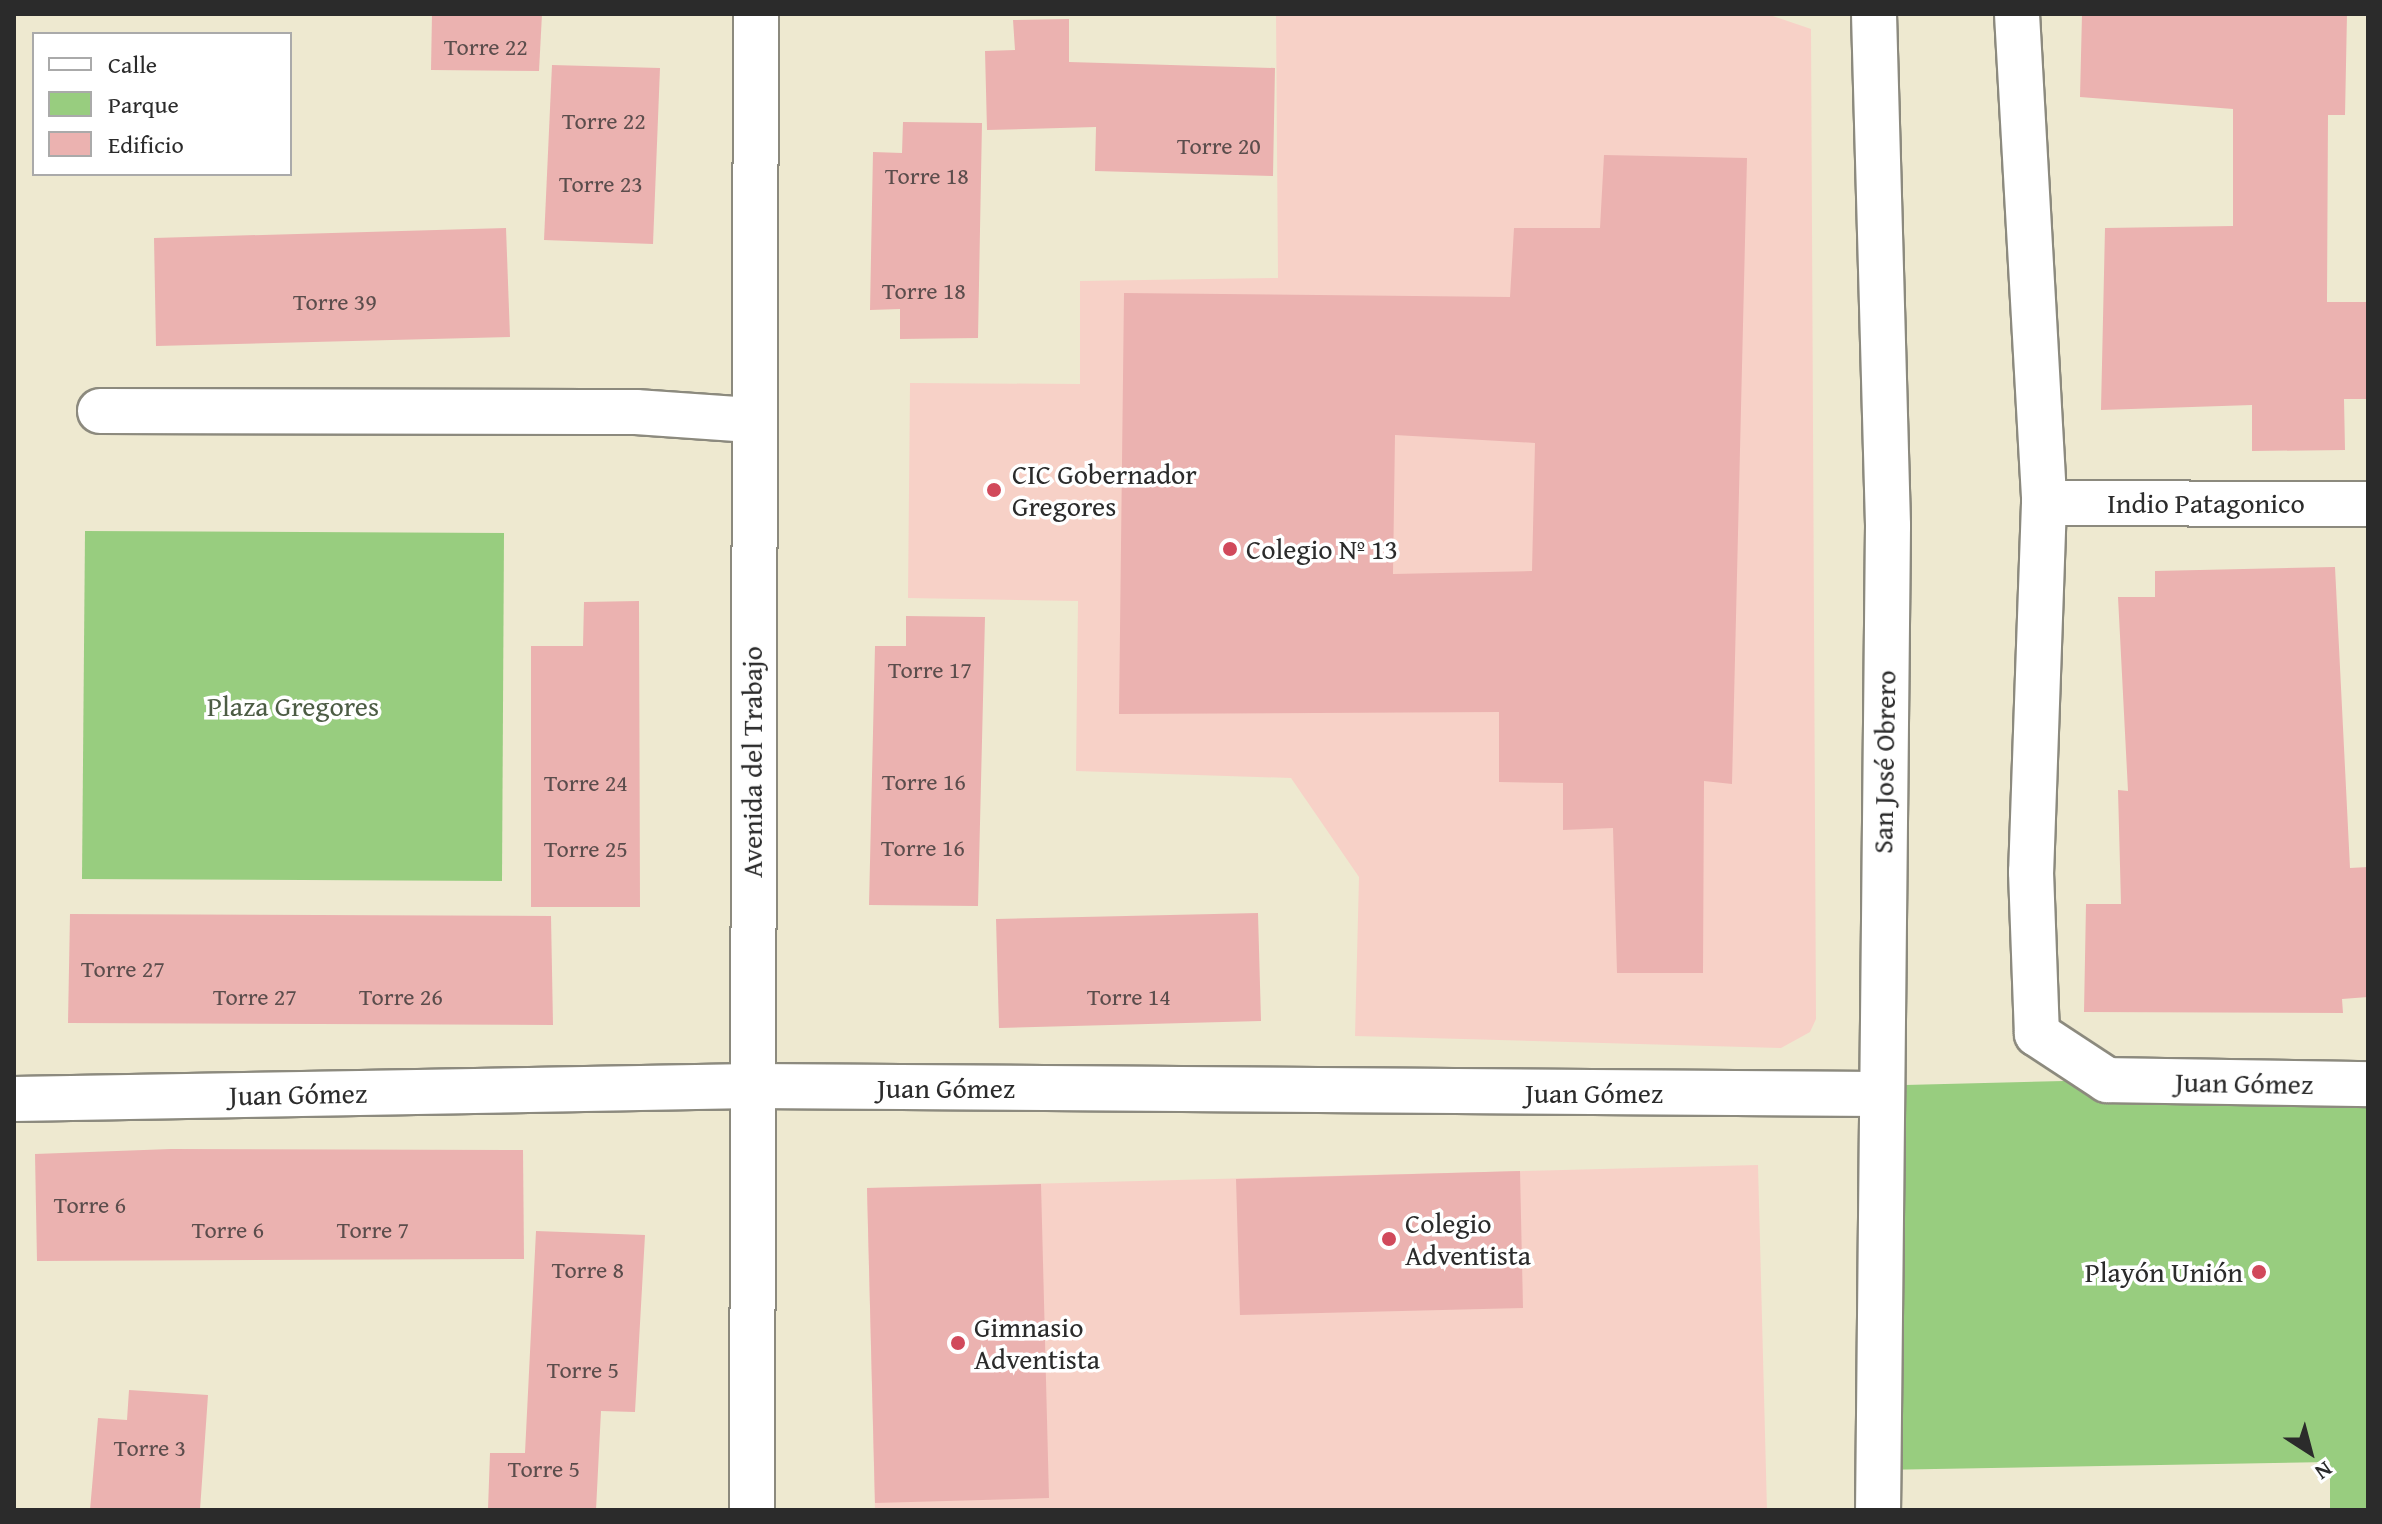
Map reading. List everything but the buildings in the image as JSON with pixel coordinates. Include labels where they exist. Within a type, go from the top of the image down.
[{"type":"street","name":"Avenida del Trabajo","points":[[752,1510],[751,420],[756,14]]},
{"type":"street","name":"San José Obrero","points":[[1874,14],[1888,526],[1878,1094],[1878,1510]]},
{"type":"street","points":[[2017,14],[2044,503]]},
{"type":"street","points":[[100,411],[636,412],[751,420]]},
{"type":"street","name":"Juan Gómez","points":[[2044,503],[2031,872],[2037,1034],[2107,1080],[2368,1084]]},
{"type":"street","name":"Indio Patagonico","points":[[2044,503],[2368,504]]},
{"type":"street","name":"Juan Gómez","points":[[14,1099],[752,1086],[1878,1094]]},
{"type":"shaded area","points":[[1276,14],[1767,14],[1811,29],[1816,1019],[1810,1032],[1781,1048],[1355,1036],[1359,877],[1291,778],[1076,771],[1078,601],[908,598],[910,383],[1080,384],[1080,281],[1278,278]]},
{"type":"shaded area","points":[[1758,1165],[1767,1510],[875,1510],[867,1188]]},
{"type":"green space","name":"Plaza Gregores","points":[[85,531],[504,533],[502,881],[82,879]]},
{"type":"green space","points":[[2107,1080],[2368,1084],[2368,1510],[2330,1510],[2330,1462],[1878,1470],[1878,1094],[1905,1085]]},
{"type":"place","name":"CIC Gobernador Gregores","points":[[994,490]]},
{"type":"place","name":"Colegio Nº 13","points":[[1230,549]]},
{"type":"place","name":"Colegio Adventista","points":[[1389,1239]]},
{"type":"place","name":"Playón Unión","points":[[2259,1272]]},
{"type":"place","name":"Gimnasio Adventista","points":[[958,1343]]}]
